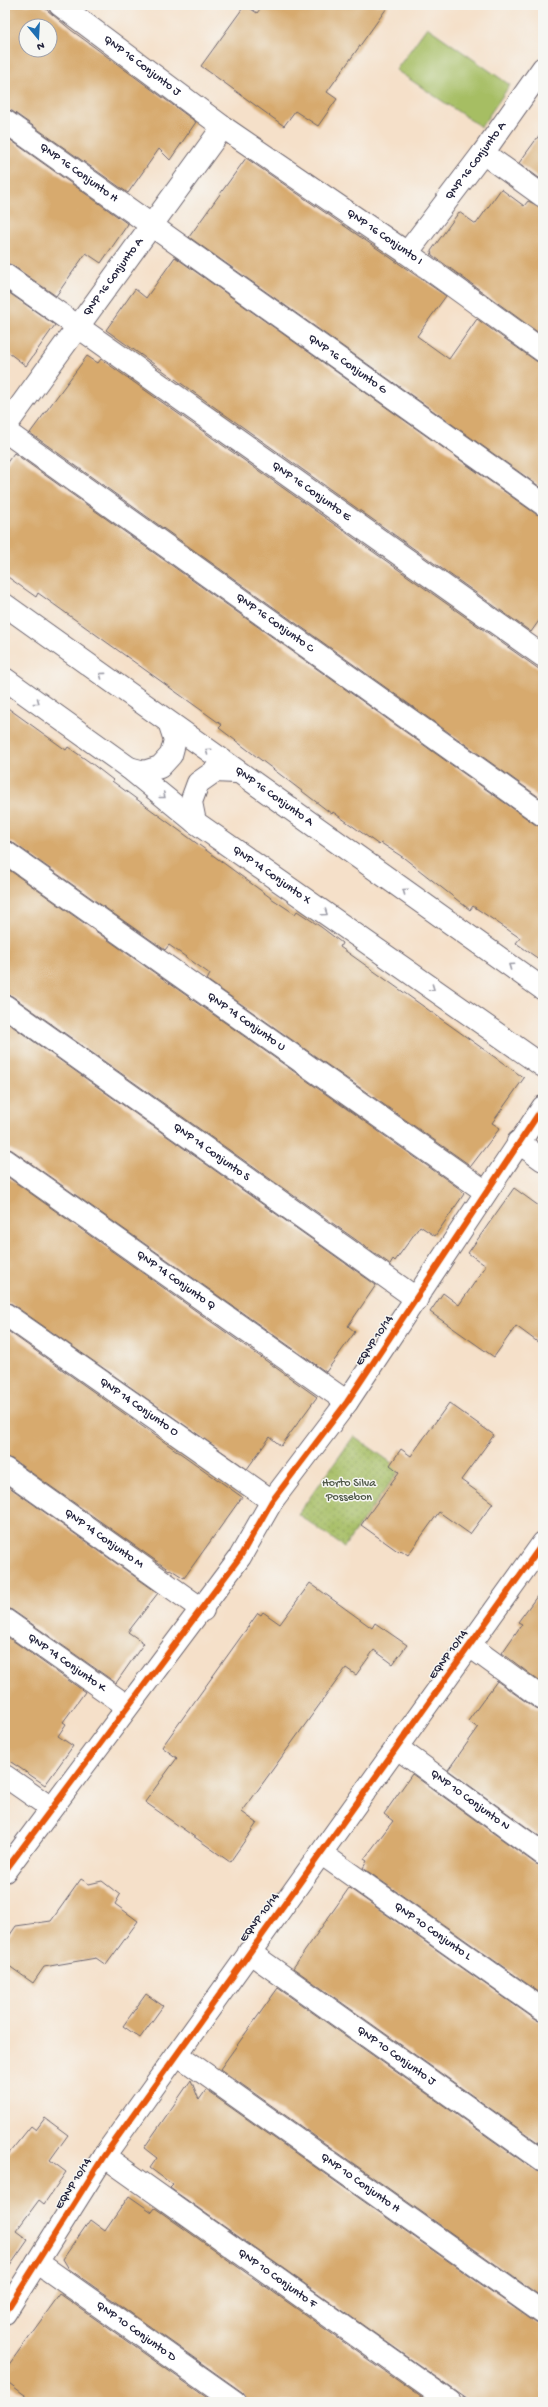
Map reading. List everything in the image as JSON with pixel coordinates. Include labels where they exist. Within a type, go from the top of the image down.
[{"type":"street","name":"QNP 16 Conjunto J","points":[[60,5],[224,127]]},
{"type":"street","name":"QNP 16 Conjunto A","points":[[407,253],[483,153],[543,68]]},
{"type":"street","name":"QNP 16 Conjunto H","points":[[5,121],[151,226]]},
{"type":"street","name":"QNP 16 Conjunto A","points":[[5,427],[224,127]]},
{"type":"street","name":"QNP 16 Conjunto I","points":[[224,127],[407,253],[543,351]]},
{"type":"street","points":[[483,153],[543,196]]},
{"type":"street","name":"QNP 16 Conjunto G","points":[[151,226],[543,504]]},
{"type":"street","name":"QNP 16 Conjunto E","points":[[5,275],[543,656]]},
{"type":"street","name":"QNP 16 Conjunto C","points":[[5,431],[543,815]]},
{"type":"street","name":"QNP 16 Conjunto A","points":[[5,605],[170,725],[543,989]]},
{"type":"street","name":"QNP 14 Conjunto X","points":[[5,679],[129,768],[195,822],[543,1066]]},
{"type":"street","points":[[129,768],[144,772],[160,767],[171,756],[175,740],[170,725]]},
{"type":"street","points":[[195,822],[191,802],[198,783],[215,771],[236,772]]},
{"type":"street","name":"QNP 14 Conjunto U","points":[[5,852],[486,1192]]},
{"type":"street","name":"QNP 14 Conjunto S","points":[[5,1006],[417,1299]]},
{"type":"street","name":"EQNP 10/14","points":[[5,1871],[127,1706],[202,1610],[240,1557],[272,1501],[347,1402],[417,1299],[518,1142],[543,1107]]},
{"type":"street","points":[[518,1142],[543,1160]]},
{"type":"street","name":"QNP 14 Conjunto Q","points":[[5,1160],[347,1402]]},
{"type":"street","name":"QNP 14 Conjunto O","points":[[5,1314],[272,1501]]},
{"type":"street","name":"QNP 14 Conjunto M","points":[[5,1469],[202,1610]]},
{"type":"street","name":"EQNP 10/14","points":[[5,2313],[104,2156],[543,1544]]},
{"type":"street","name":"QNP 14 Conjunto K","points":[[5,1620],[127,1706]]},
{"type":"street","points":[[470,1646],[543,1699]]},
{"type":"street","name":"QNP 10 Conjunto N","points":[[396,1747],[543,1854]]},
{"type":"street","points":[[5,1776],[51,1808]]},
{"type":"street","name":"QNP 10 Conjunto L","points":[[322,1854],[543,2010]]},
{"type":"street","name":"QNP 10 Conjunto J","points":[[249,1952],[543,2161]]},
{"type":"street","name":"QNP 10 Conjunto H","points":[[177,2054],[543,2313]]},
{"type":"street","name":"QNP 10 Conjunto F","points":[[104,2156],[450,2402]]},
{"type":"street","name":"QNP 10 Conjunto D","points":[[38,2262],[235,2402]]},
{"type":"green space","points":[[427,27],[510,85],[481,127],[396,70]]},
{"type":"green space","name":"Horto Silva Possebon","points":[[354,1436],[400,1469],[344,1547],[298,1514]]},
{"type":"building","points":[[5,5],[41,5],[57,18],[18,18],[18,58],[58,58],[58,19],[196,122],[170,160],[159,149],[128,193],[12,111],[5,109]]},
{"type":"building","points":[[245,5],[257,13],[263,5],[389,5],[327,92],[337,99],[318,126],[295,111],[284,126],[201,66]]},
{"type":"building","points":[[543,130],[543,181],[519,163]]},
{"type":"building","points":[[5,136],[128,224],[101,263],[86,253],[56,296],[12,265],[5,263]]},
{"type":"building","points":[[246,158],[446,296],[417,336],[449,359],[477,319],[536,361],[543,363],[543,489],[189,237]]},
{"type":"building","points":[[501,189],[524,206],[528,201],[543,208],[543,336],[432,255],[431,251],[459,212],[476,224]]},
{"type":"building","points":[[175,257],[536,514],[543,516],[543,615],[531,632],[106,330],[135,289],[146,298]]},
{"type":"building","points":[[5,290],[55,325],[26,366],[5,350]]},
{"type":"building","points":[[87,356],[98,363],[101,359],[543,672],[543,800],[30,433]]},
{"type":"building","points":[[14,453],[536,825],[543,827],[543,962],[516,943],[520,938],[473,906],[470,910],[404,858],[381,843],[379,845],[333,812],[332,814],[219,728],[222,725],[38,593],[36,597],[5,575],[5,465]]},
{"type":"building","points":[[5,706],[66,750],[68,747],[91,763],[113,780],[112,781],[271,898],[295,914],[297,911],[321,927],[342,943],[340,947],[524,1078],[492,1123],[500,1128],[471,1166],[207,980],[210,974],[169,945],[165,950],[12,842],[5,840]]},
{"type":"building","points":[[5,867],[460,1189],[464,1194],[435,1236],[420,1226],[395,1261],[393,1259],[390,1264],[12,996],[5,994]]},
{"type":"building","points":[[5,1021],[376,1285],[348,1326],[355,1332],[326,1372],[12,1150],[5,1148]]},
{"type":"building","points":[[5,1175],[317,1397],[281,1446],[270,1437],[247,1469],[12,1304],[5,1302]]},
{"type":"building","points":[[514,1188],[543,1209],[543,1346],[516,1326],[494,1357],[430,1312],[443,1293],[459,1305],[486,1266],[468,1253]]},
{"type":"building","points":[[5,1329],[242,1497],[184,1578],[170,1569],[169,1570],[12,1459],[5,1457]]},
{"type":"building","points":[[449,1403],[494,1435],[461,1480],[493,1503],[470,1534],[439,1512],[408,1555],[401,1550],[399,1552],[361,1525],[399,1472],[390,1465],[401,1449],[411,1456]]},
{"type":"building","points":[[5,1484],[158,1593],[128,1632],[144,1643],[116,1683],[12,1610],[5,1608]]},
{"type":"building","points":[[310,1583],[372,1628],[375,1623],[407,1645],[393,1664],[374,1650],[356,1675],[346,1668],[242,1812],[257,1823],[230,1862],[145,1802],[177,1758],[162,1747],[258,1613],[261,1615],[263,1612],[280,1624]]},
{"type":"building","points":[[543,1588],[543,1684],[502,1653],[522,1624],[518,1622]]},
{"type":"building","points":[[5,1635],[85,1692],[63,1722],[66,1724],[58,1736],[73,1746],[45,1785],[5,1758]]},
{"type":"building","points":[[497,1681],[536,1709],[543,1711],[543,1839],[448,1770],[478,1728],[468,1721]]},
{"type":"building","points":[[412,1774],[536,1864],[543,1866],[543,1995],[363,1868],[367,1861],[364,1859],[393,1821],[384,1814]]},
{"type":"building","points":[[81,1879],[89,1884],[102,1881],[120,1895],[115,1904],[138,1921],[106,1965],[96,1958],[44,1967],[33,1983],[5,1963],[5,1942],[16,1926],[51,1921]]},
{"type":"building","points":[[349,1888],[536,2020],[543,2022],[543,2146],[293,1968]]},
{"type":"building","points":[[278,1988],[536,2171],[543,2173],[543,2298],[220,2069]]},
{"type":"building","points":[[146,1994],[163,2006],[140,2038],[123,2026]]},
{"type":"building","points":[[191,2080],[199,2100],[206,2090],[536,2323],[543,2325],[543,2402],[471,2402],[170,2188],[173,2185],[150,2168],[157,2158],[144,2148]]},
{"type":"building","points":[[45,2118],[68,2135],[50,2160],[66,2172],[44,2204],[39,2200],[16,2231],[28,2240],[5,2273],[5,2158],[31,2126],[36,2130]]},
{"type":"building","points":[[129,2196],[152,2212],[155,2208],[428,2402],[247,2402],[242,2392],[69,2269],[63,2259],[90,2220],[105,2231]]},
{"type":"building","points":[[60,2294],[213,2402],[35,2402],[22,2393],[5,2380],[5,2370]]},
{"type":"cycle path","points":[[5,1871],[240,1557],[272,1501],[347,1402],[543,1107]]},
{"type":"cycle path","points":[[5,2313],[104,2156],[543,1543]]}]
